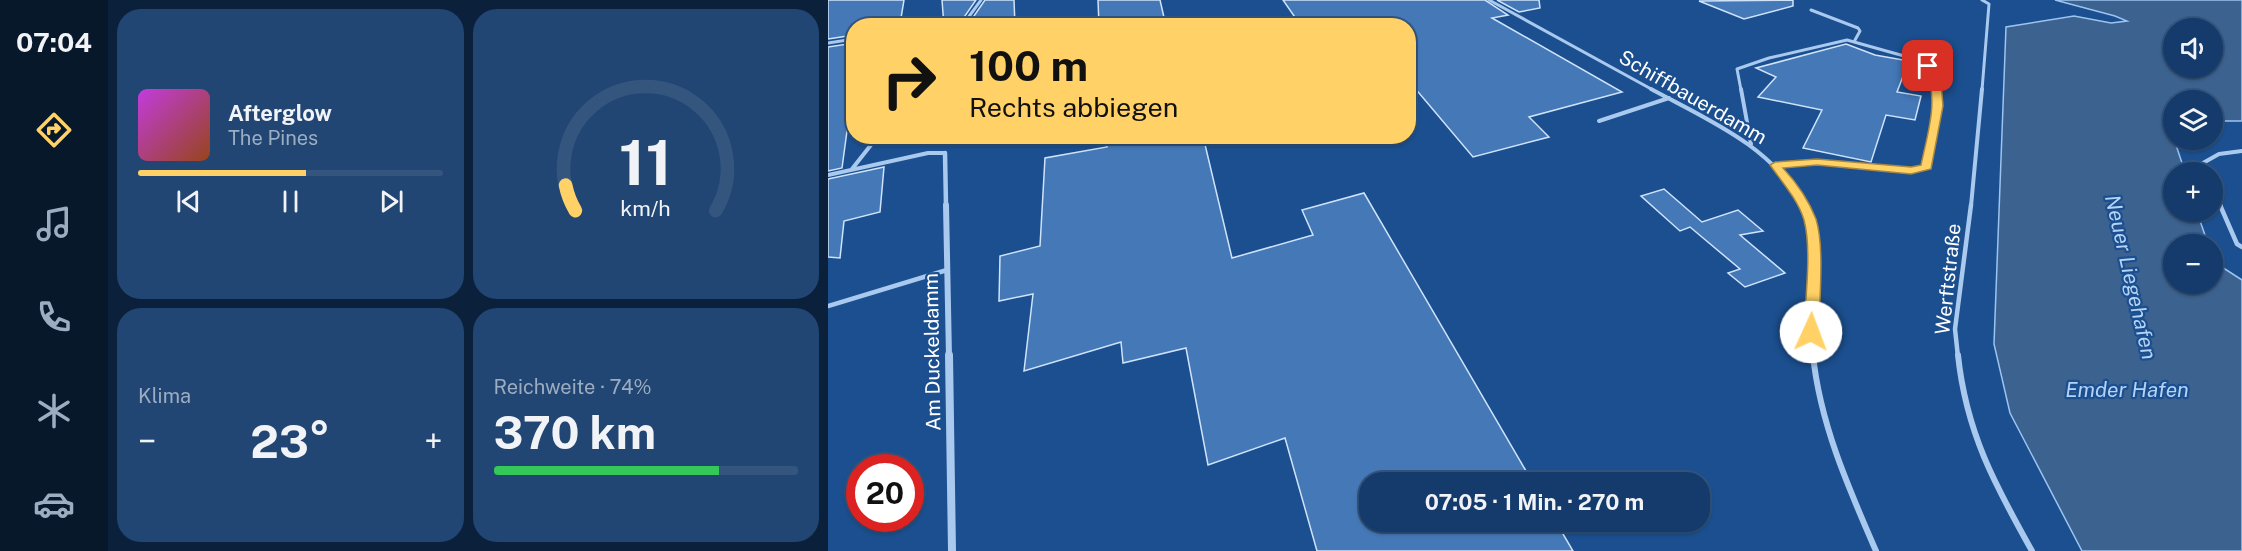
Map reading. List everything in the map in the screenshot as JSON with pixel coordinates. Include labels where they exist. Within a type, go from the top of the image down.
[{"type":"street","name":"Am Duckeldamm","points":[[945,153],[952,551]]},
{"type":"lane","points":[[968,18],[981,0]]},
{"type":"lane","name":"Schiffbauerdamm","points":[[1489,0],[1751,144],[1790,182],[1809,218],[1813,238],[1811,332],[1823,412],[1855,505],[1876,551]]},
{"type":"lane","name":"Werftstraße","points":[[1982,0],[1989,4],[1973,190],[1955,328],[1961,385],[1974,432],[1993,481],[2032,551]]},
{"type":"lane","points":[[1811,10],[1858,28],[1860,31],[1855,40]]},
{"type":"lane","points":[[828,43],[846,40]]},
{"type":"lane","points":[[1751,144],[1737,69],[1803,50],[1855,40],[1915,58],[1932,71],[1936,81],[1938,106],[1927,167],[1911,171],[1817,162],[1775,165]]},
{"type":"lane","points":[[1599,121],[1669,98]]},
{"type":"lane","points":[[852,170],[872,144]]},
{"type":"lane","points":[[2205,162],[2219,154],[2242,151]]},
{"type":"lane","points":[[828,175],[928,153],[945,153]]},
{"type":"lane","points":[[2223,211],[2237,244],[2242,247]]},
{"type":"lane","points":[[828,306],[947,270]]},
{"type":"water","name":"Emder Hafen","points":[[2055,0],[2242,0],[2242,121],[2223,121],[2223,90],[2163,90],[2163,150],[2178,150],[2182,162],[2163,162],[2163,222],[2200,222],[2205,234],[2163,234],[2163,294],[2223,294],[2223,268],[2242,280],[2242,551],[2082,551],[2010,413],[1994,344],[2006,27],[2074,16],[2111,23],[2127,21]]},
{"type":"building","points":[[828,0],[904,0],[901,18],[846,18],[846,36],[828,39]]},
{"type":"building","points":[[942,0],[976,0],[964,18],[943,18]]},
{"type":"building","points":[[985,0],[1014,0],[1015,18],[973,18]]},
{"type":"building","points":[[1098,0],[1160,0],[1164,18],[1099,18]]},
{"type":"building","points":[[1283,0],[1485,0],[1508,15],[1492,18],[1622,92],[1529,117],[1549,137],[1473,157],[1416,89],[1416,18],[1295,18]]},
{"type":"building","points":[[1497,0],[1539,0],[1540,8],[1519,12]]},
{"type":"building","points":[[1793,0],[1793,6],[1744,19],[1699,1]]},
{"type":"building","points":[[846,44],[846,138],[842,168],[828,171],[828,47]]},
{"type":"building","points":[[1846,44],[1875,55],[1909,61],[1897,92],[1921,96],[1915,120],[1886,115],[1871,162],[1803,148],[1822,110],[1758,97],[1776,77],[1756,68]]},
{"type":"building","points":[[1107,144],[1205,144],[1232,258],[1313,235],[1302,210],[1364,193],[1527,472],[1359,472],[1359,532],[1562,532],[1573,551],[1317,551],[1285,438],[1208,465],[1186,348],[1123,363],[1121,342],[1024,371],[1033,294],[999,301],[1000,256],[1040,246],[1045,158],[1107,147]]},
{"type":"building","points":[[884,167],[880,212],[844,221],[840,258],[828,257],[828,179]]},
{"type":"building","points":[[1664,189],[1702,222],[1738,210],[1763,231],[1740,235],[1785,273],[1745,287],[1728,273],[1740,269],[1690,227],[1680,231],[1641,196]]},
{"type":"route","points":[[1811,332],[1814,265],[1813,238],[1809,218],[1790,182],[1775,165],[1817,162],[1900,171],[1927,167],[1938,106],[1936,81],[1928,66]]},
{"type":"water label","name":"Neuer Liegehafen","points":[[2131,277]]}]
